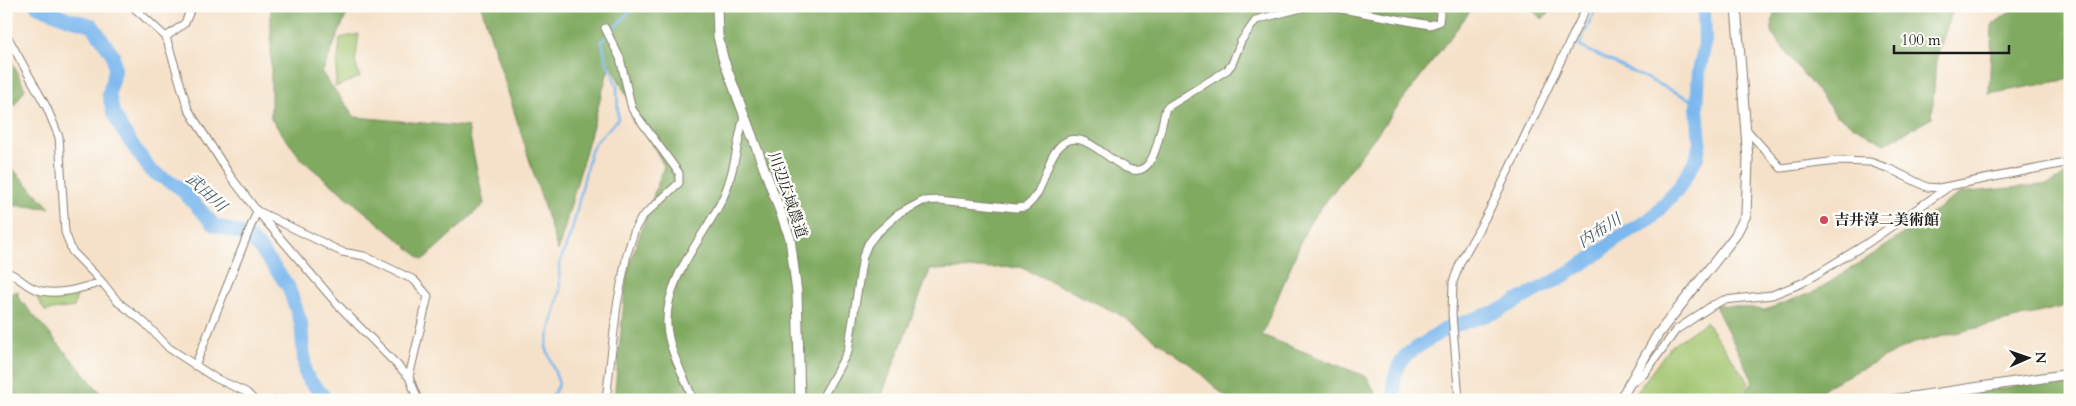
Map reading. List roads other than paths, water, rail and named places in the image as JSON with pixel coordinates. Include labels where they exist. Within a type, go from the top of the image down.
[{"type":"street","points":[[132,6],[166,37],[188,109],[200,132],[257,211],[338,304],[410,377],[417,397],[407,400]]},
{"type":"street","points":[[166,37],[184,23],[192,6]]},
{"type":"street","name":"川辺広域農道","points":[[717,6],[718,36],[723,58],[790,238],[796,293],[800,400]]},
{"type":"street","points":[[821,400],[848,350],[853,333],[857,282],[868,244],[898,215],[910,206],[929,200],[1025,207],[1040,187],[1056,151],[1063,144],[1073,140],[1080,140],[1091,145],[1131,170],[1140,170],[1150,163],[1166,108],[1227,70],[1232,64],[1241,41],[1256,20],[1309,6]]},
{"type":"street","points":[[1325,6],[1430,25],[1438,22],[1442,6]]},
{"type":"street","points":[[1459,400],[1452,314],[1453,282],[1461,261],[1489,211],[1587,6]]},
{"type":"street","points":[[1620,400],[1658,334],[1735,236],[1746,215],[1748,159],[1736,6]]},
{"type":"street","points":[[605,28],[612,39],[626,76],[632,110],[679,173],[679,183],[642,217],[630,246],[616,314],[606,400]]},
{"type":"street","points":[[6,34],[46,108],[59,137],[65,232],[72,252],[102,282],[118,302],[145,323],[169,348],[195,366],[246,392],[254,400]]},
{"type":"street","points":[[693,400],[673,355],[669,339],[669,306],[683,267],[722,199],[729,181],[744,116]]},
{"type":"street","points":[[1746,129],[1781,168],[1837,161],[1860,161],[1890,169],[1927,188],[1950,186],[2070,162]]},
{"type":"street","points":[[1631,383],[1644,374],[1676,330],[1713,305],[1724,300],[1772,295],[1802,283],[1866,244],[1950,186]]},
{"type":"street","points":[[195,366],[257,211]]},
{"type":"street","points":[[257,211],[342,252],[364,256],[414,280],[428,296],[410,377]]},
{"type":"street","points":[[6,272],[33,289],[48,292],[69,291],[102,282]]},
{"type":"street","points":[[1891,400],[2070,374]]},
{"type":"street","points":[[276,400],[291,400]]},
{"type":"waterway","name":"武田川","points":[[37,6],[69,19],[92,25],[113,55],[115,70],[109,94],[113,112],[122,130],[151,171],[179,187],[214,225],[246,235],[259,247],[288,286],[301,323],[305,372],[309,380],[327,400]]},
{"type":"waterway","points":[[550,400],[559,384],[546,347],[560,290],[559,265],[572,230],[590,154],[595,143],[618,119],[617,86],[606,60],[602,41],[630,11],[631,6]]},
{"type":"waterway","points":[[1597,6],[1579,46],[1698,103]]},
{"type":"waterway","name":"内布川","points":[[1395,400],[1394,380],[1399,365],[1407,354],[1447,328],[1498,311],[1562,277],[1595,256],[1617,238],[1650,219],[1679,188],[1697,157],[1700,142],[1697,108],[1699,71],[1705,44],[1704,6]]},
{"type":"place","name":"吉井淳二美術館","points":[[1824,220]]}]
